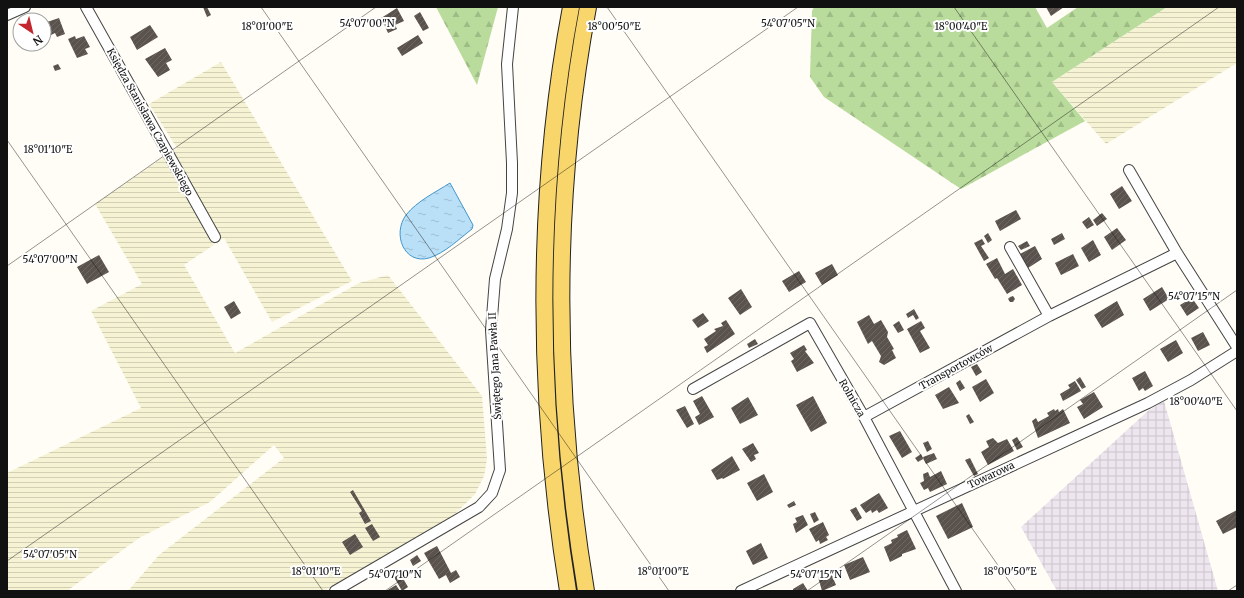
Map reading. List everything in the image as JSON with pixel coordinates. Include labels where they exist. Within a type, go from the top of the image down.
[{"type":"main road","points":[[568,591],[552,472],[544,297],[549,179],[556,109],[571,7]]},
{"type":"main road","points":[[586,591],[569,467],[564,406],[561,296],[566,180],[572,111],[588,7]]},
{"type":"street","points":[[7,15],[25,7]]},
{"type":"street","name":"Księdza Stanisława Czapiewskiego","points":[[86,7],[215,237]]},
{"type":"street","name":"Świętego Jana Pawła II","points":[[335,591],[479,508],[492,493],[497,481],[500,459],[491,330],[495,280],[508,223],[512,193],[507,64],[513,7]]},
{"type":"street","points":[[1129,170],[1177,253],[1237,347]]},
{"type":"street","points":[[1010,247],[1049,316]]},
{"type":"street","name":"Transportowców","points":[[864,417],[1049,316],[1177,253]]},
{"type":"street","name":"Rolnicza","points":[[693,389],[810,323],[864,417],[956,591]]},
{"type":"street","name":"Towarowa","points":[[741,591],[1148,403],[1191,380],[1237,351]]},
{"type":"shaded area","points":[[1167,7],[1237,7],[1237,63],[1106,144],[1052,82]]},
{"type":"shaded area","points":[[221,62],[352,281],[272,322],[224,238],[184,265],[235,353],[359,283],[388,275],[482,396],[487,459],[484,476],[475,494],[448,521],[324,591],[128,591],[159,555],[284,458],[274,445],[210,502],[139,538],[67,591],[7,591],[7,473],[141,408],[91,311],[142,284],[95,204],[177,148],[149,104]]},
{"type":"shaded area","points":[[1164,401],[1218,591],[1057,591],[1021,527],[1149,410]]},
{"type":"green space","points":[[436,7],[498,7],[477,85]]},
{"type":"green space","points":[[814,7],[1035,7],[1047,28],[1078,7],[1167,7],[1052,82],[1085,121],[961,189],[824,97],[810,77],[812,11]]},
{"type":"water","points":[[450,183],[473,225],[472,229],[435,256],[420,259],[413,257],[403,246],[401,239],[400,231],[406,215],[427,197]]},
{"type":"building","points":[[203,7],[207,7],[211,15],[207,17]]},
{"type":"building","points":[[1046,7],[1064,7],[1051,16]]},
{"type":"building","points":[[397,8],[404,21],[395,25],[397,29],[388,33],[384,24],[381,26],[378,20]]},
{"type":"building","points":[[420,12],[429,28],[423,31],[414,16]]},
{"type":"building","points":[[59,18],[65,34],[57,37],[55,33],[52,34],[52,20]]},
{"type":"building","points":[[150,25],[158,37],[137,50],[130,37]]},
{"type":"building","points":[[418,35],[423,43],[402,56],[397,48]]},
{"type":"building","points":[[75,36],[76,39],[84,36],[90,47],[85,49],[88,54],[77,58],[68,39]]},
{"type":"building","points":[[165,48],[172,60],[166,63],[170,70],[158,77],[145,59]]},
{"type":"building","points":[[58,64],[61,69],[55,71],[53,66]]},
{"type":"building","points":[[1122,186],[1132,201],[1119,209],[1110,194]]},
{"type":"building","points":[[1016,210],[1021,219],[1000,231],[995,221]]},
{"type":"building","points":[[1102,213],[1107,219],[1097,226],[1093,220]]},
{"type":"building","points":[[1089,217],[1094,225],[1087,229],[1082,222]]},
{"type":"building","points":[[1117,228],[1126,240],[1112,250],[1104,237]]},
{"type":"building","points":[[988,233],[992,240],[988,243],[984,236]]},
{"type":"building","points":[[1062,233],[1065,239],[1054,245],[1051,239]]},
{"type":"building","points":[[982,239],[985,244],[981,246],[989,258],[984,261],[974,243]]},
{"type":"building","points":[[1093,240],[1101,255],[1089,262],[1081,248]]},
{"type":"building","points":[[1027,241],[1030,246],[1021,250],[1018,246]]},
{"type":"building","points":[[1035,246],[1042,259],[1028,268],[1020,254]]},
{"type":"building","points":[[1073,254],[1079,266],[1061,275],[1055,263]]},
{"type":"building","points":[[99,255],[109,272],[87,284],[77,267]]},
{"type":"building","points":[[997,258],[1005,274],[1013,269],[1022,285],[1007,294],[997,278],[995,279],[986,264]]},
{"type":"building","points":[[832,264],[838,275],[822,285],[815,273]]},
{"type":"building","points":[[799,271],[806,282],[789,292],[782,281]]},
{"type":"building","points":[[1162,287],[1169,299],[1150,311],[1143,299]]},
{"type":"building","points":[[741,289],[752,307],[740,315],[728,298]]},
{"type":"building","points":[[1013,296],[1015,299],[1013,302],[1010,302],[1008,299]]},
{"type":"building","points":[[1192,298],[1199,308],[1187,316],[1180,305]]},
{"type":"building","points":[[234,301],[241,313],[231,319],[224,307]]},
{"type":"building","points":[[1117,301],[1124,315],[1102,328],[1094,315]]},
{"type":"building","points":[[914,309],[919,318],[916,320],[913,315],[908,318],[906,314]]},
{"type":"building","points":[[703,313],[709,321],[698,328],[692,320]]},
{"type":"building","points":[[869,315],[874,324],[881,320],[888,332],[887,337],[894,349],[892,350],[896,358],[884,365],[879,362],[881,356],[872,341],[868,344],[857,322]]},
{"type":"building","points":[[726,320],[735,334],[707,353],[704,347],[708,345],[704,339],[716,331],[714,329],[723,326],[721,323]]},
{"type":"building","points":[[899,321],[904,330],[898,333],[893,325]]},
{"type":"building","points":[[921,321],[925,328],[920,331],[930,348],[920,353],[907,329]]},
{"type":"building","points":[[1203,332],[1210,345],[1198,351],[1191,338]]},
{"type":"building","points":[[755,339],[758,344],[749,348],[747,344]]},
{"type":"building","points":[[1176,340],[1183,353],[1168,362],[1160,349]]},
{"type":"building","points":[[804,345],[807,350],[805,351],[814,363],[797,372],[791,361],[794,359],[790,353]]},
{"type":"building","points":[[977,364],[982,372],[976,376],[971,367]]},
{"type":"building","points":[[1145,371],[1153,386],[1145,391],[1143,388],[1139,391],[1132,378]]},
{"type":"building","points":[[1080,377],[1086,387],[1082,389],[1076,380]]},
{"type":"building","points":[[986,379],[994,393],[980,402],[972,387]]},
{"type":"building","points":[[960,380],[965,388],[960,391],[956,383]]},
{"type":"building","points":[[1075,381],[1081,391],[1063,401],[1060,394],[1070,388],[1068,385]]},
{"type":"building","points":[[949,387],[959,403],[943,409],[935,395]]},
{"type":"building","points":[[1094,392],[1103,407],[1084,419],[1077,407],[1083,404],[1080,400]]},
{"type":"building","points":[[702,396],[714,417],[699,425],[695,417],[700,414],[693,401]]},
{"type":"building","points":[[813,396],[827,423],[811,432],[796,405]]},
{"type":"building","points":[[748,397],[758,415],[740,424],[731,408]]},
{"type":"building","points":[[685,406],[694,424],[687,428],[676,410]]},
{"type":"building","points":[[1054,409],[1055,411],[1058,409],[1059,412],[1063,409],[1070,423],[1038,438],[1032,421],[1036,418],[1038,422],[1049,416],[1047,413]]},
{"type":"building","points":[[969,414],[974,422],[970,424],[966,416]]},
{"type":"building","points":[[900,431],[912,452],[902,458],[889,436]]},
{"type":"building","points":[[1017,437],[1023,447],[1017,450],[1012,440]]},
{"type":"building","points":[[993,438],[998,443],[1007,439],[1014,451],[988,465],[981,452],[989,447],[986,441]]},
{"type":"building","points":[[928,441],[932,449],[927,452],[923,443]]},
{"type":"building","points":[[753,443],[759,453],[754,455],[756,459],[751,462],[742,449]]},
{"type":"building","points":[[934,453],[937,459],[926,464],[923,457]]},
{"type":"building","points":[[921,454],[923,459],[918,462],[915,458]]},
{"type":"building","points":[[732,456],[740,470],[723,479],[717,480],[711,470]]},
{"type":"building","points":[[970,458],[978,474],[974,476],[965,460]]},
{"type":"building","points":[[941,471],[947,484],[930,492],[928,488],[924,490],[920,483],[924,481],[923,474],[928,472],[930,477]]},
{"type":"building","points":[[764,474],[773,492],[757,501],[747,483]]},
{"type":"building","points":[[353,490],[371,521],[365,524],[359,513],[362,511],[350,492]]},
{"type":"building","points":[[879,493],[888,508],[879,513],[877,510],[872,513],[871,510],[866,513],[860,505]]},
{"type":"building","points":[[794,501],[796,505],[789,508],[787,505]]},
{"type":"building","points":[[962,503],[973,527],[948,539],[936,516]]},
{"type":"building","points":[[856,507],[862,518],[857,521],[850,510]]},
{"type":"building","points":[[1237,510],[1237,527],[1223,534],[1216,521]]},
{"type":"building","points":[[815,512],[819,520],[814,523],[810,514]]},
{"type":"building","points":[[803,515],[808,525],[796,533],[793,524],[797,522],[795,518]]},
{"type":"building","points":[[823,522],[829,535],[826,537],[828,540],[820,544],[819,540],[816,542],[809,529]]},
{"type":"building","points":[[372,524],[380,537],[373,541],[365,528]]},
{"type":"building","points":[[907,530],[916,549],[902,554],[902,556],[890,562],[884,547],[892,543],[891,540],[898,537],[897,535]]},
{"type":"building","points":[[355,534],[363,547],[350,555],[342,542]]},
{"type":"building","points":[[761,543],[768,558],[753,565],[746,551]]},
{"type":"building","points":[[437,546],[451,573],[456,570],[460,577],[450,583],[446,575],[439,579],[424,553]]},
{"type":"building","points":[[417,555],[421,561],[413,566],[410,560]]},
{"type":"building","points":[[863,557],[870,572],[850,580],[844,565]]},
{"type":"building","points":[[397,568],[408,587],[402,591],[394,577],[398,575],[395,569]]},
{"type":"building","points":[[831,573],[836,585],[822,591],[818,577]]},
{"type":"building","points":[[803,583],[808,591],[793,591],[793,589]]},
{"type":"building","points":[[396,585],[400,591],[386,591]]}]
